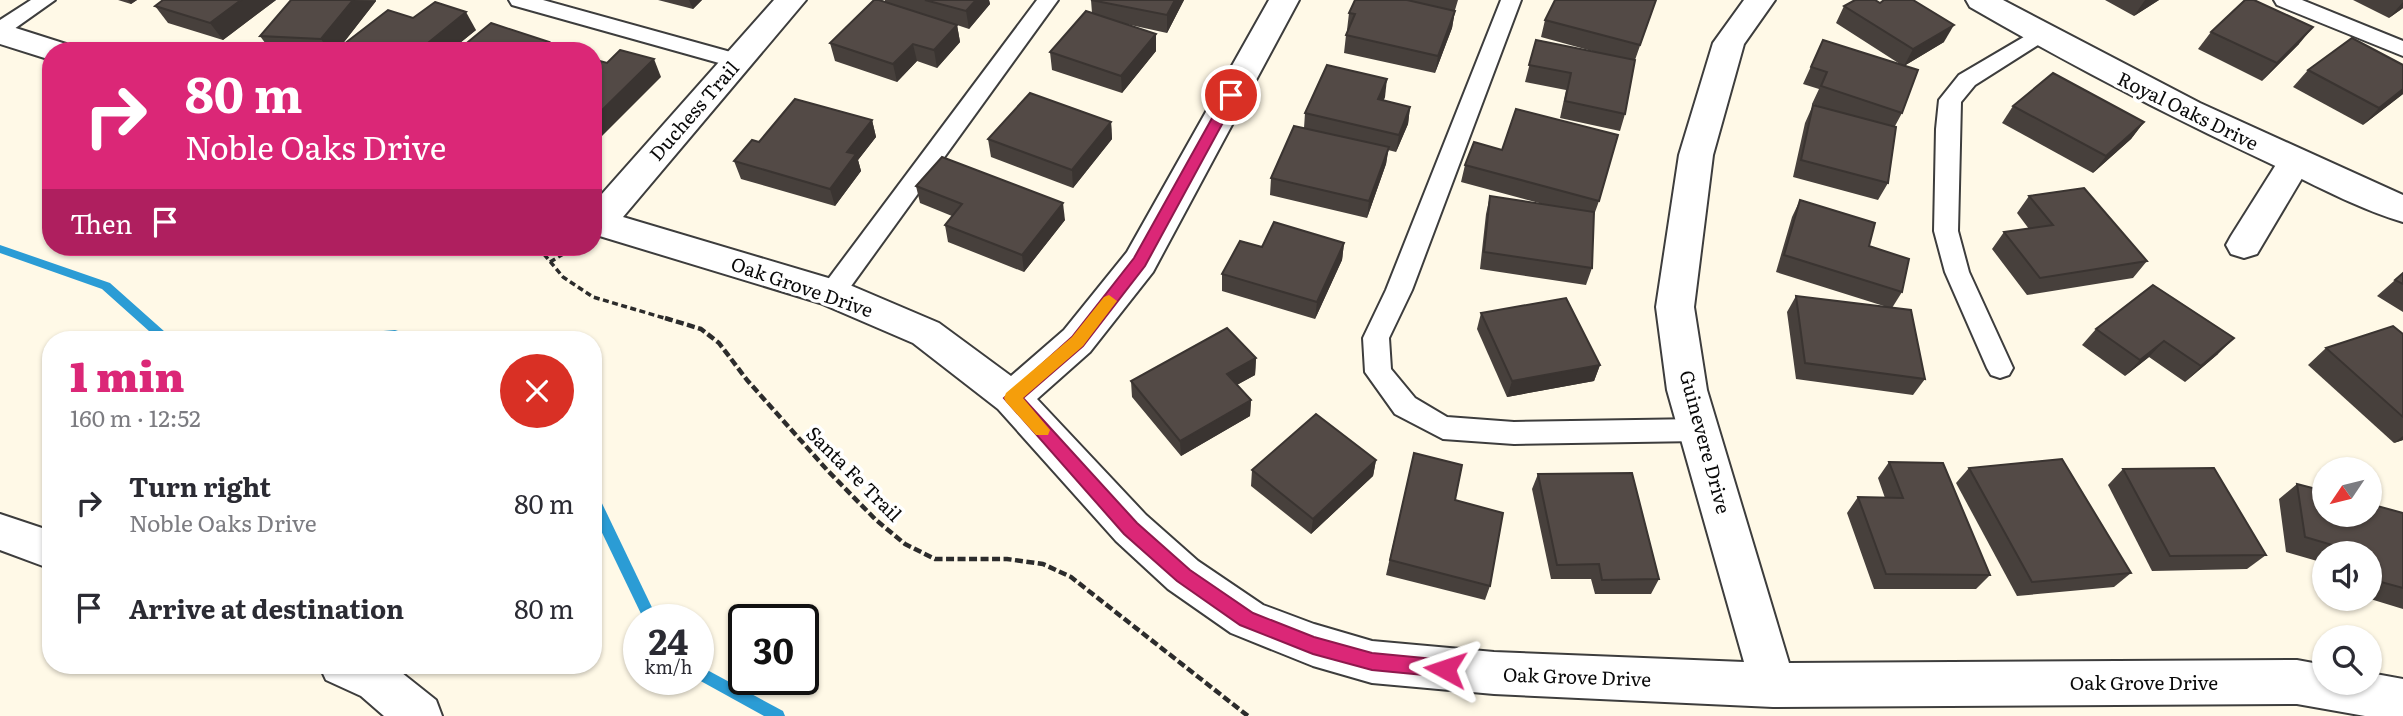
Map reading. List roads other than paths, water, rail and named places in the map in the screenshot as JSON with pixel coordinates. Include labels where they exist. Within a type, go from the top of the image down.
[{"type":"street","name":"Duchess Trail","points":[[602,215],[791,0]]},
{"type":"street","points":[[1012,398],[1077,341],[1140,262],[1284,0]]},
{"type":"street","name":"Guinevere Drive","points":[[1760,0],[1729,43],[1696,155],[1675,307],[1687,390],[1773,685]]},
{"type":"street","name":"Royal Oaks Drive","points":[[1981,0],[2039,35],[2183,111],[2294,163],[2403,209]]},
{"type":"street","points":[[0,31],[42,46]]},
{"type":"street","points":[[2244,245],[2294,163]]},
{"type":"street","name":"Oak Grove Drive","points":[[602,233],[832,293],[926,332],[1012,398],[1131,528],[1183,575],[1247,619],[1313,645],[1372,662],[1494,673],[1773,685],[2297,682],[2403,701]]},
{"type":"street","points":[[0,532],[42,547]]},
{"type":"street","points":[[362,674],[377,681],[419,716]]},
{"type":"lane","points":[[0,31],[45,0]]},
{"type":"lane","points":[[519,0],[737,61]]},
{"type":"lane","points":[[832,293],[1048,0]]},
{"type":"lane","points":[[1511,0],[1399,290],[1376,338],[1378,372],[1405,406],[1443,428],[1514,433],[1699,430]]},
{"type":"lane","points":[[2284,0],[2403,49]]},
{"type":"lane","points":[[2000,368],[1956,272],[1947,231],[1947,129],[1950,100],[1967,80],[2039,35]]},
{"type":"waterway","points":[[0,249],[106,286],[158,331]]},
{"type":"waterway","points":[[602,518],[643,604]]},
{"type":"waterway","points":[[714,681],[778,716]]}]
